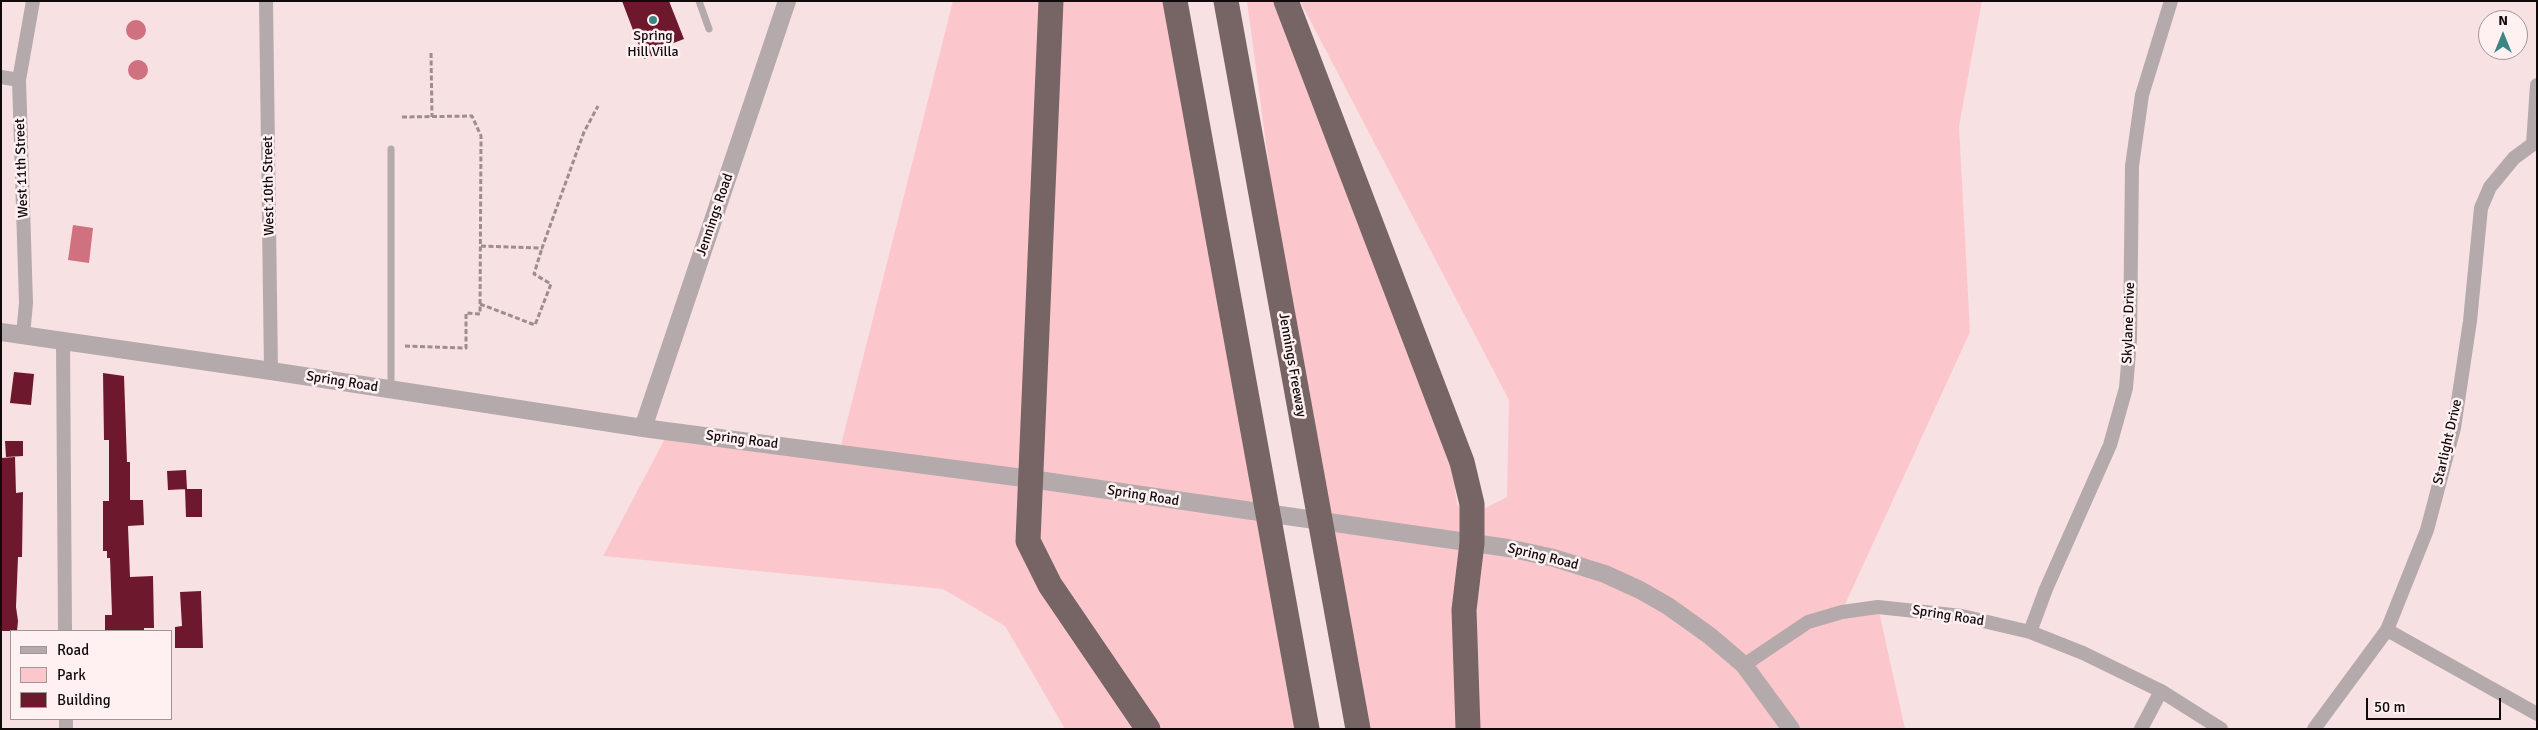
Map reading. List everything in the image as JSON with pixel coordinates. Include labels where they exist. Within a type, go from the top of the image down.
[{"type":"highway","points":[[1051,1],[1028,541],[1050,585],[1148,729]]},
{"type":"highway","points":[[1175,1],[1307,729]]},
{"type":"highway","name":"Jennings Freeway","points":[[1226,1],[1358,729]]},
{"type":"highway","points":[[1286,1],[1462,462],[1472,504],[1472,543],[1464,610],[1468,729]]},
{"type":"street","name":"West 11th Street","points":[[23,335],[26,303],[19,80],[34,1]]},
{"type":"street","name":"West 10th Street","points":[[266,1],[271,371]]},
{"type":"street","name":"Jennings Road","points":[[643,428],[787,1]]},
{"type":"street","name":"Skylane Drive","points":[[2030,632],[2046,588],[2110,445],[2126,388],[2130,340],[2132,166],[2142,95],[2171,1]]},
{"type":"street","points":[[1,76],[19,80]]},
{"type":"street","points":[[2535,144],[2537,85]]},
{"type":"street","name":"Starlight Drive","points":[[2314,729],[2387,630],[2427,530],[2454,428],[2470,321],[2481,208],[2490,187],[2514,158],[2535,144]]},
{"type":"street","name":"Spring Road","points":[[1,332],[643,428],[1031,479],[1472,543],[1554,558],[1605,574],[1668,606],[1710,636],[1744,665],[1808,622],[1842,612],[1878,607],[1962,616],[2030,632],[2083,653],[2161,691],[2221,729]]},
{"type":"street","points":[[63,342],[66,630]]},
{"type":"street","points":[[2387,630],[2537,714]]},
{"type":"street","points":[[1744,665],[1791,729]]},
{"type":"street","points":[[2141,729],[2161,691]]},
{"type":"lane","points":[[698,1],[710,29]]},
{"type":"lane","points":[[391,150],[392,389]]},
{"type":"path","points":[[431,53],[432,117]]},
{"type":"path","points":[[480,304],[535,325],[551,284],[534,274],[584,132],[598,106]]},
{"type":"path","points":[[402,117],[472,116],[481,136],[480,314],[466,313],[466,348],[404,346]]},
{"type":"path","points":[[481,246],[542,248]]},
{"type":"green space","points":[[953,1],[1175,1],[1307,729],[1065,729],[1005,626],[943,589],[603,556],[669,431],[839,453]]},
{"type":"green space","points":[[1247,1],[1276,1],[1452,463],[1457,504],[1472,515],[1507,497],[1509,400],[1300,1],[1982,1],[1959,126],[1970,332],[1842,611],[1878,607],[1905,729],[1358,729],[1305,438]]},
{"type":"shaded area","points":[[132,20],[140,20],[146,26],[146,34],[140,40],[132,40],[126,34],[126,26]]},
{"type":"shaded area","points":[[134,60],[142,60],[148,66],[148,74],[142,80],[134,80],[128,74],[128,66]]},
{"type":"shaded area","points":[[73,225],[93,228],[89,263],[68,260]]},
{"type":"building","name":"Spring Hill Villa","points":[[622,1],[669,1],[684,39],[663,47],[664,51],[644,59]]},
{"type":"building","points":[[14,372],[34,374],[31,405],[10,403]]},
{"type":"building","points":[[103,373],[124,376],[127,462],[130,462],[130,500],[143,500],[144,525],[128,526],[130,577],[153,576],[154,628],[144,628],[144,630],[105,630],[105,615],[112,615],[110,558],[107,558],[107,551],[103,551],[103,501],[109,501],[109,440],[104,440]]},
{"type":"building","points":[[5,441],[23,441],[23,456],[6,457]]},
{"type":"building","points":[[15,457],[16,493],[23,492],[22,557],[18,557],[16,607],[18,621],[17,630],[10,631],[1,631],[1,458]]},
{"type":"building","points":[[186,470],[187,489],[168,490],[167,471]]},
{"type":"building","points":[[185,489],[202,489],[202,517],[186,517]]},
{"type":"building","points":[[201,591],[203,648],[175,648],[175,627],[182,626],[180,592]]},
{"type":"place","name":"Spring Hill Villa","points":[[653,20]]}]
